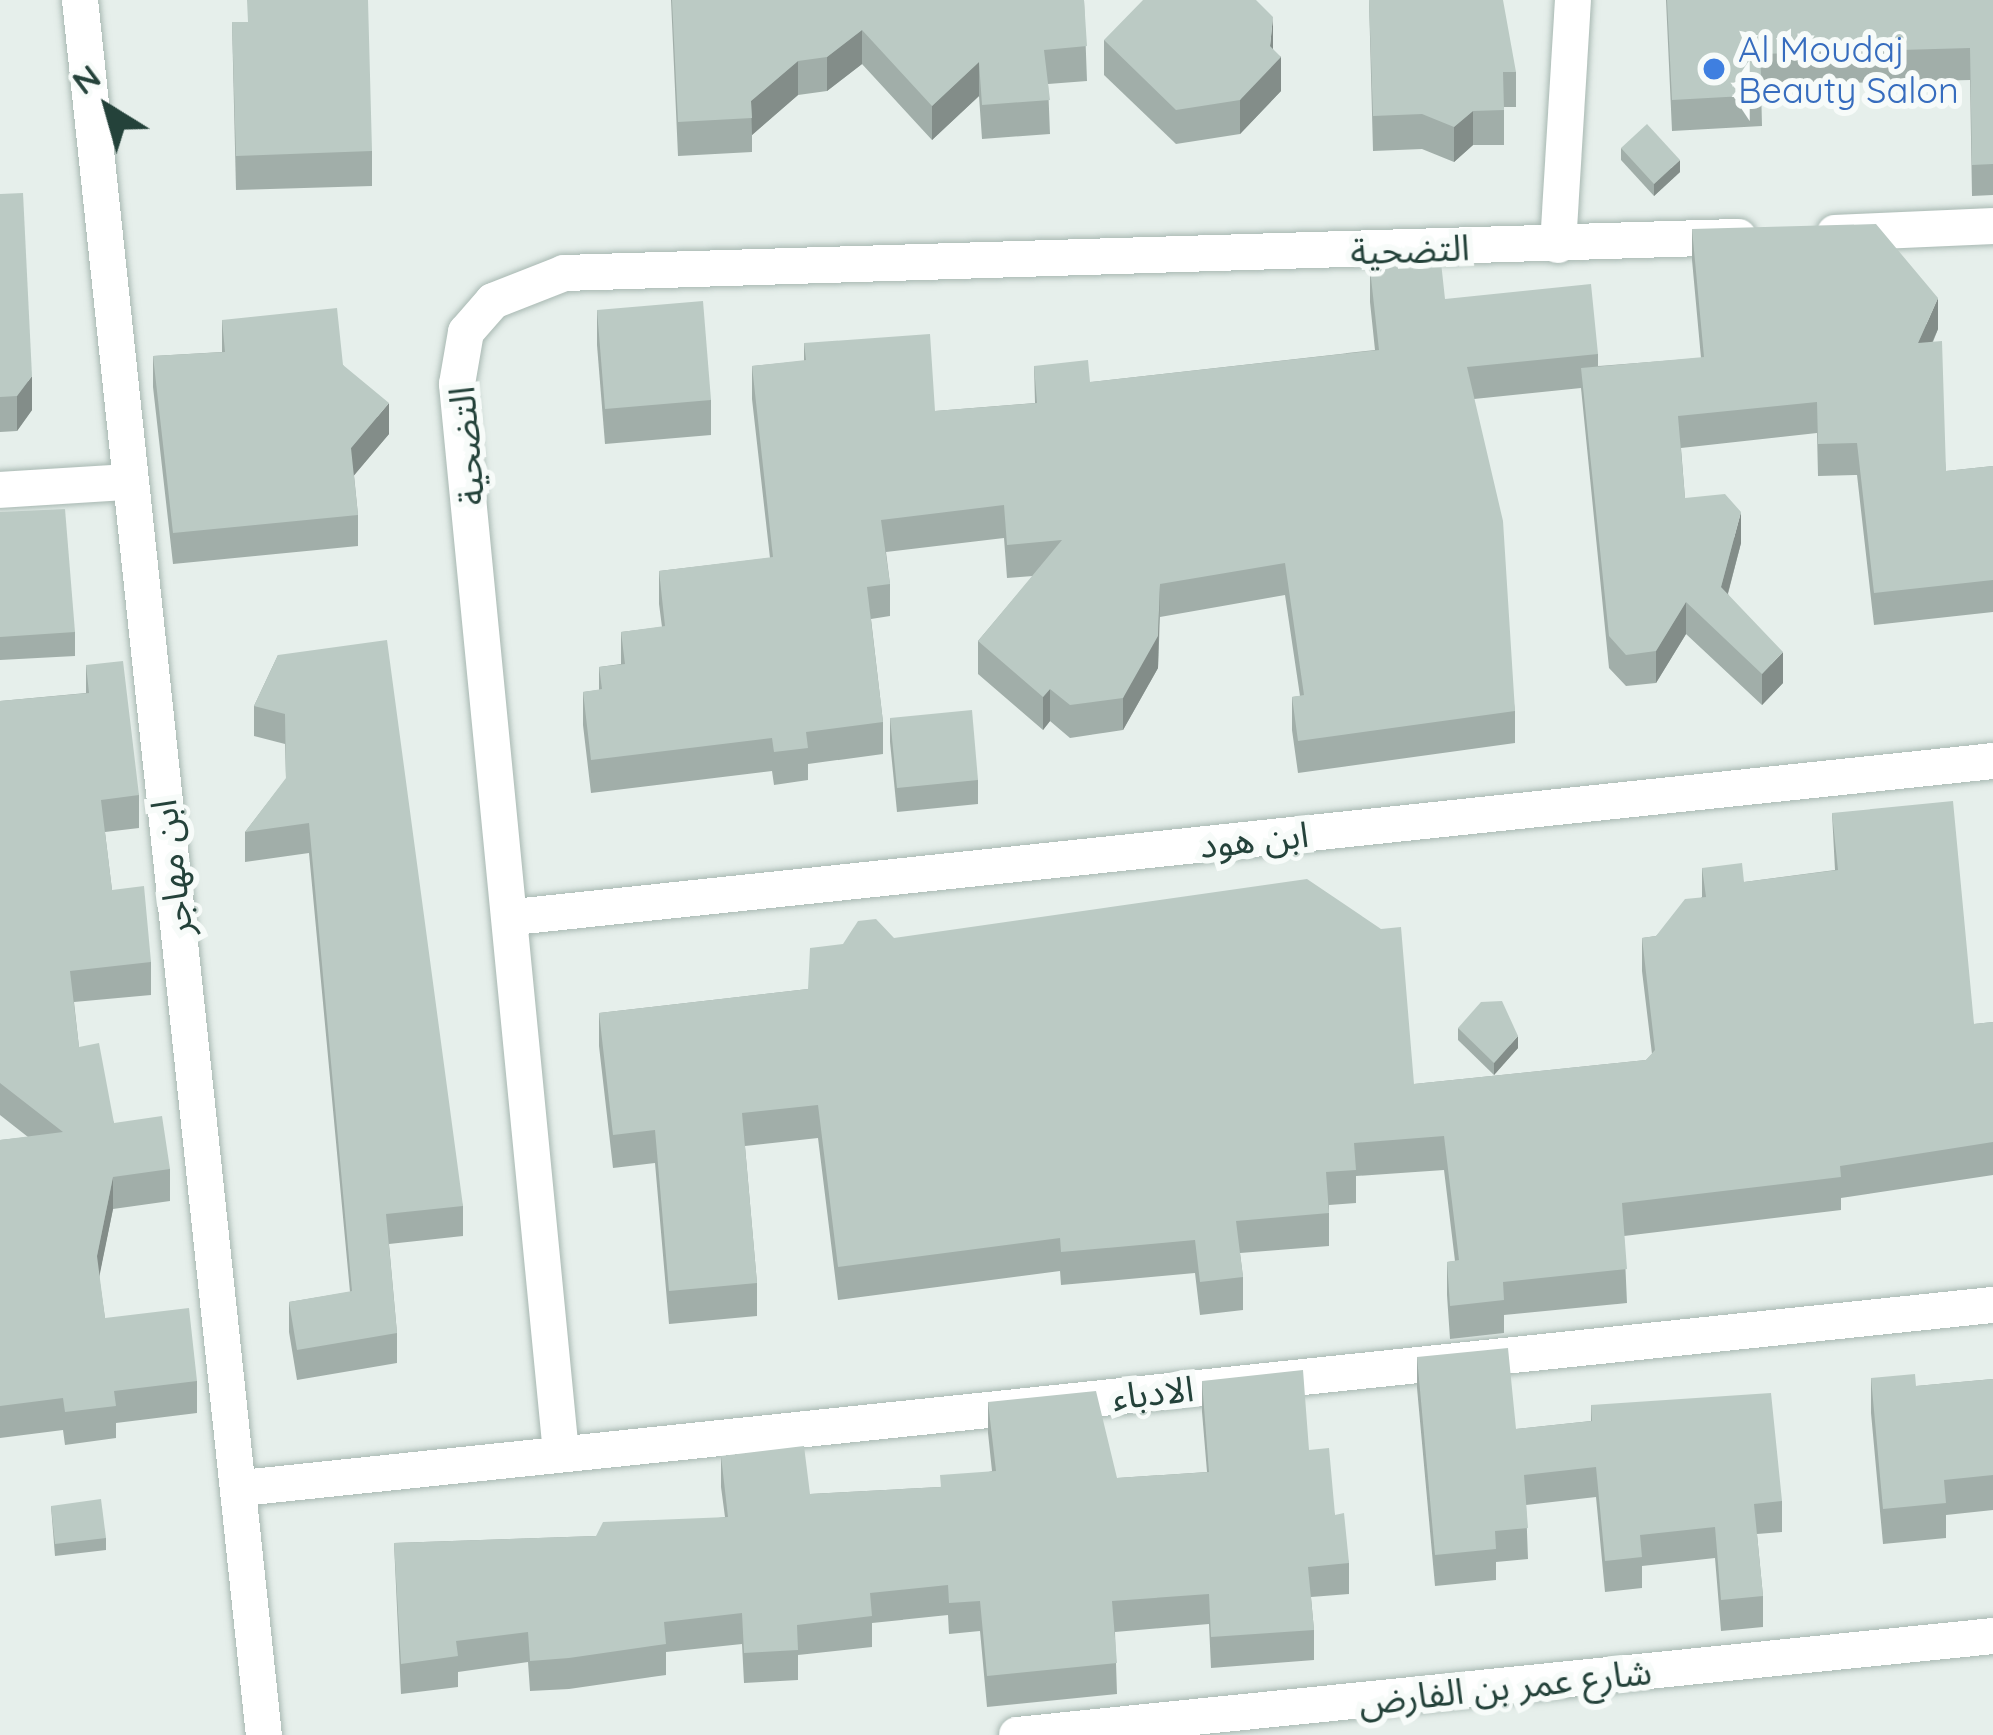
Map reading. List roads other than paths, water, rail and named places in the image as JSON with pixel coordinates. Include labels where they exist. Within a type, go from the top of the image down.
[{"type":"street","name":"ابن مهاجر","points":[[80,0],[127,482],[242,1488],[263,1735]]},
{"type":"street","points":[[1558,245],[1573,0]]},
{"type":"street","name":"التضحية","points":[[561,1454],[514,916],[457,384],[466,332],[493,302],[564,273],[1558,245],[1993,226]]},
{"type":"street","points":[[0,490],[127,482]]},
{"type":"street","name":"ابن هود","points":[[514,916],[1993,761]]},
{"type":"street","name":"الادباء","points":[[242,1488],[1993,1305]]},
{"type":"street","name":"شارع عمر بن الفارض","points":[[1017,1735],[1993,1636]]},
{"type":"place","name":"Al Moudaj Beauty Salon","points":[[1714,69]]}]
